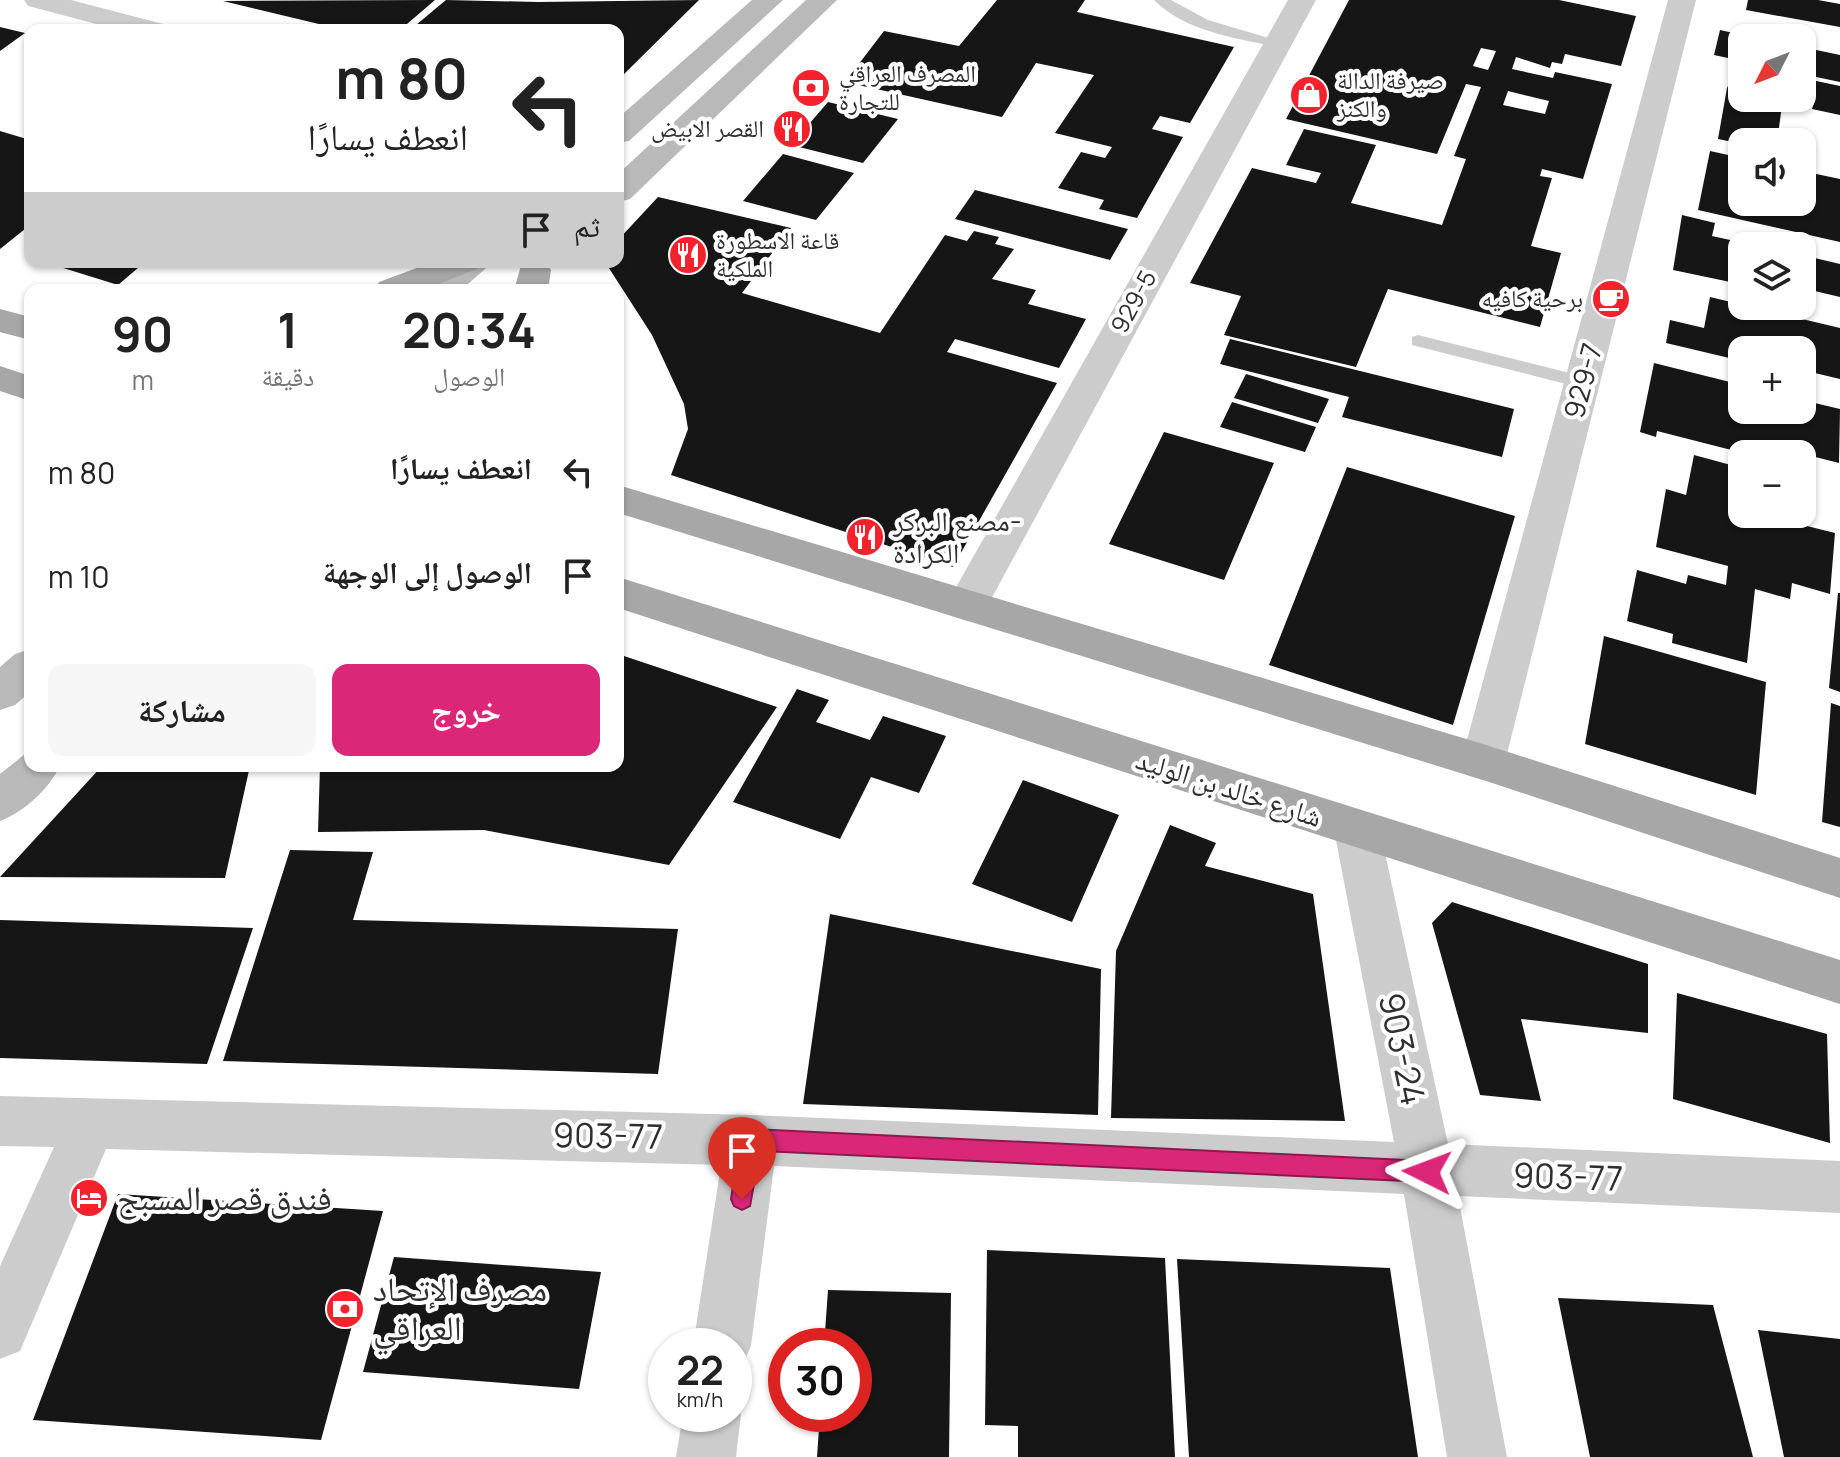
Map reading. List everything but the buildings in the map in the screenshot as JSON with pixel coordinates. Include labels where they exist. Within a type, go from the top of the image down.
[{"type":"main road","points":[[407,284],[449,268]]},
{"type":"main road","points":[[0,320],[24,327]]},
{"type":"main road","points":[[624,501],[1483,762],[1840,878]]},
{"type":"main road","name":"شارع خالد بن الوليد","points":[[624,594],[1840,982]]},
{"type":"street","points":[[38,0],[130,24]]},
{"type":"street","points":[[624,129],[769,0]]},
{"type":"street","points":[[624,186],[823,0]]},
{"type":"street","name":"929-5","points":[[967,605],[1302,0]]},
{"type":"street","name":"929-7","points":[[1483,762],[1682,0]]},
{"type":"street","points":[[447,284],[468,268]]},
{"type":"street","points":[[0,693],[24,671]]},
{"type":"street","points":[[0,802],[32,772]]},
{"type":"street","name":"903-24","points":[[1357,830],[1427,1172],[1477,1457]]},
{"type":"street","name":"903-77","points":[[0,1121],[751,1140],[1427,1172],[1840,1187]]},
{"type":"street","points":[[0,1331],[91,1123]]},
{"type":"street","points":[[725,1328],[751,1140]]},
{"type":"street","points":[[706,1457],[709,1432]]},
{"type":"lane","points":[[1161,0],[1183,16],[1217,29],[1278,43]]},
{"type":"lane","points":[[1418,341],[1582,382]]},
{"type":"place","name":"المصرف العراقي للتجارة","points":[[811,88]]},
{"type":"place","name":"صيرفة الدالة والكنز","points":[[1309,95]]},
{"type":"place","name":"القصر الابيض","points":[[792,129]]},
{"type":"place","name":"قاعة الاسطورة الملكية","points":[[688,255]]},
{"type":"place","name":"برحية كافيه","points":[[1611,299]]},
{"type":"place","name":"مصنع البركر- الكرادة","points":[[865,537]]},
{"type":"place","name":"فندق قصر المسبح","points":[[89,1198]]},
{"type":"place","name":"مصرف الإتحاد العراقي","points":[[345,1309]]},
{"type":"route","points":[[742,1199],[751,1140],[1427,1172]]}]
